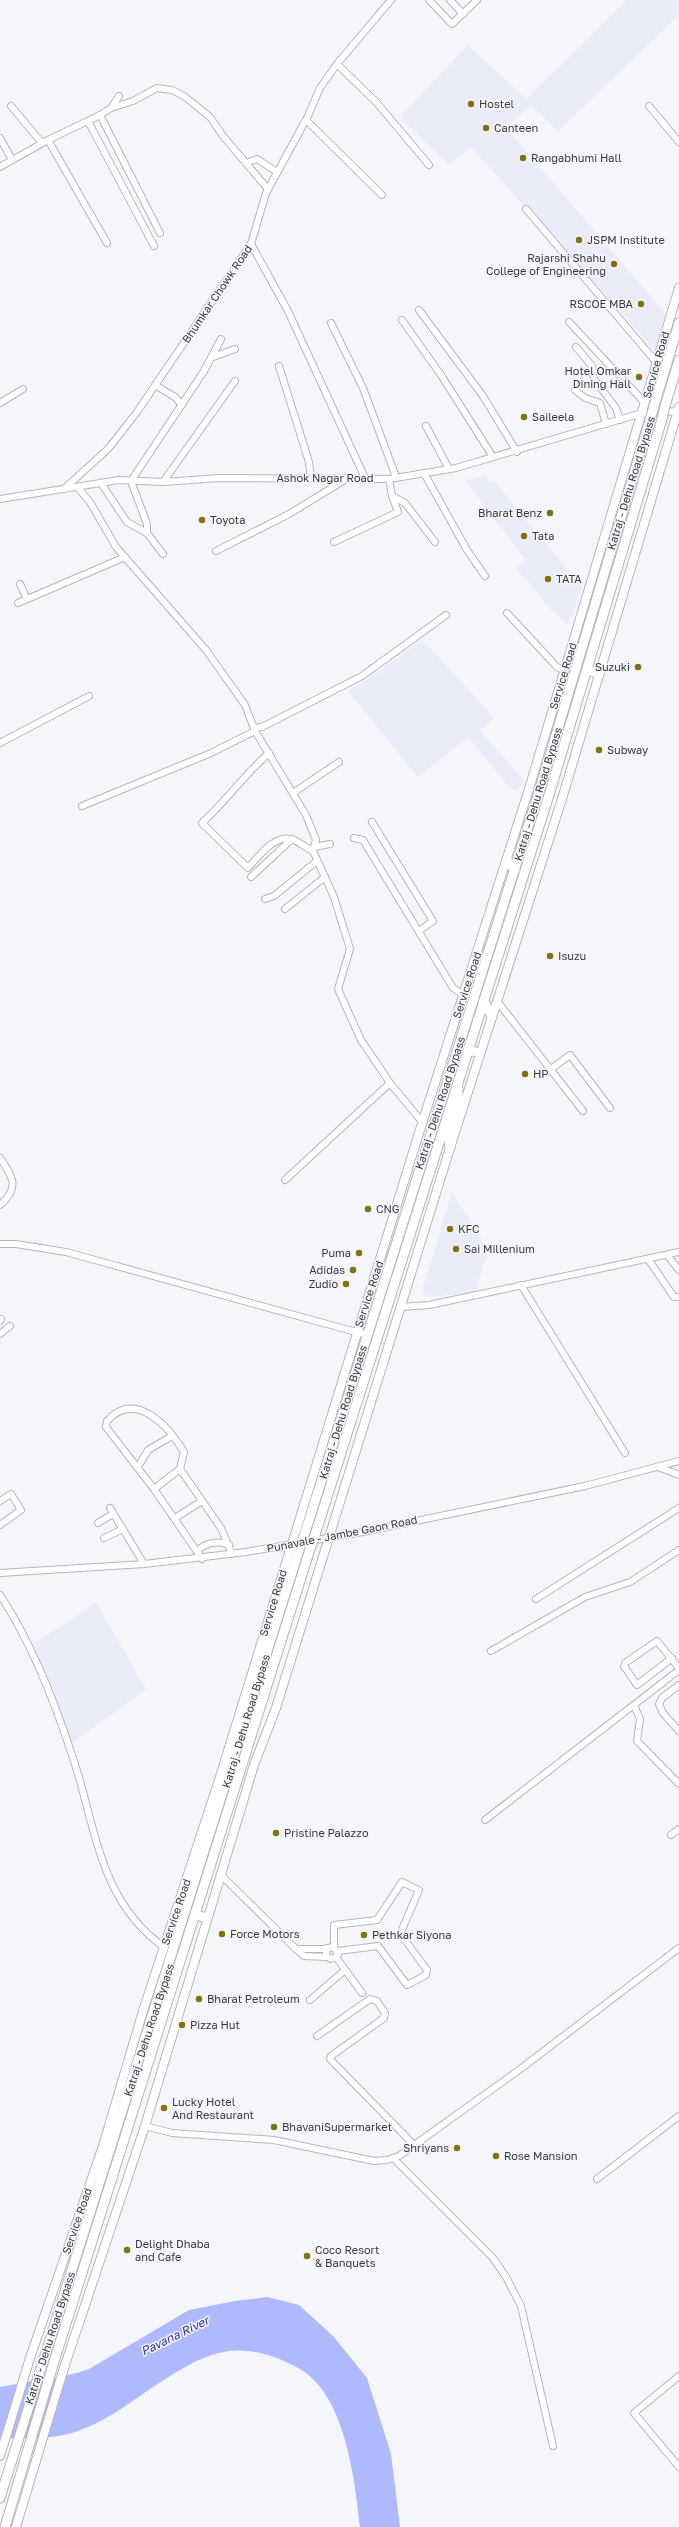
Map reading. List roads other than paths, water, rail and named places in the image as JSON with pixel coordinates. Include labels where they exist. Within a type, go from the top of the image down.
[{"type":"highway","name":"Katraj - Dehu Road Bypass","points":[[0,2498],[41,2362],[84,2234],[515,870],[679,323]]},
{"type":"highway","name":"Katraj - Dehu Road Bypass","points":[[5,2527],[53,2365],[484,1001],[587,670],[679,360]]},
{"type":"highway","points":[[587,670],[599,674]]},
{"type":"highway","points":[[507,860],[515,870]]},
{"type":"highway","points":[[484,1001],[492,1016]]},
{"type":"highway","points":[[468,1050],[480,1053]]},
{"type":"highway","points":[[450,1148],[448,1135],[459,1096],[457,1084]]},
{"type":"highway","points":[[196,1915],[207,1918]]},
{"type":"main road","name":"Service Road","points":[[0,2456],[30,2358],[103,2146],[164,1947],[182,1900],[357,1332],[565,672],[679,288]]},
{"type":"main road","points":[[16,2527],[64,2368],[145,2126],[220,1874],[254,1766],[276,1708],[330,1537],[599,674],[679,410]]},
{"type":"street","name":"Bhumkar Chowk Road","points":[[64,489],[108,449],[155,385],[251,244],[259,213],[268,189],[306,120],[320,88],[337,64],[391,0]]},
{"type":"street","points":[[429,0],[452,24],[477,0]]},
{"type":"street","points":[[450,0],[463,14]]},
{"type":"street","points":[[337,64],[377,103],[429,165]]},
{"type":"street","points":[[0,167],[45,141],[100,115],[111,108],[133,101],[157,88],[172,90],[184,96],[210,117],[268,189]]},
{"type":"street","points":[[111,108],[119,96]]},
{"type":"street","points":[[11,106],[45,141],[107,243]]},
{"type":"street","points":[[649,106],[679,142]]},
{"type":"street","points":[[100,115],[160,233]]},
{"type":"street","points":[[306,120],[382,195]]},
{"type":"street","points":[[88,121],[154,246]]},
{"type":"street","points":[[0,138],[12,160]]},
{"type":"street","points":[[246,163],[257,159],[277,172]]},
{"type":"street","points":[[526,210],[657,363]]},
{"type":"street","points":[[251,244],[295,324],[365,478]]},
{"type":"street","points":[[419,310],[483,396],[517,452]]},
{"type":"street","points":[[402,320],[446,382],[493,458]]},
{"type":"street","points":[[569,322],[645,403]]},
{"type":"street","points":[[331,323],[363,388],[396,477]]},
{"type":"street","points":[[147,533],[147,524],[131,481],[214,357],[221,340]]},
{"type":"street","points":[[576,347],[592,366],[594,379],[616,408],[620,420]]},
{"type":"street","points":[[214,357],[235,349]]},
{"type":"street","points":[[279,366],[309,462],[311,478]]},
{"type":"street","points":[[163,482],[235,381]]},
{"type":"street","points":[[155,385],[175,397],[182,405]]},
{"type":"street","points":[[0,403],[23,389]]},
{"type":"street","points":[[575,390],[586,398],[600,403],[606,424]]},
{"type":"street","name":"Ashok Nagar Road","points":[[0,499],[119,480],[163,482],[220,478],[389,478],[449,469],[517,452],[642,413],[679,410]]},
{"type":"street","points":[[426,426],[449,469]]},
{"type":"street","points":[[424,473],[467,550],[485,576]]},
{"type":"street","points":[[216,551],[289,514],[348,478]]},
{"type":"street","points":[[334,542],[398,512],[392,496],[389,478]]},
{"type":"street","points":[[101,483],[127,522],[147,533],[163,554]]},
{"type":"street","points":[[77,487],[90,502],[102,525],[124,557],[206,650],[245,706],[255,730],[306,814],[316,840],[314,849],[317,861],[334,897],[350,949],[338,989],[361,1040],[390,1083],[423,1123]]},
{"type":"street","points":[[392,496],[405,503],[435,542]]},
{"type":"street","points":[[18,604],[124,557]]},
{"type":"street","points":[[20,584],[27,600]]},
{"type":"street","points":[[507,613],[557,667],[565,672]]},
{"type":"street","points":[[82,806],[211,753],[362,676],[446,615]]},
{"type":"street","points":[[0,743],[89,696]]},
{"type":"street","points":[[268,753],[238,784],[225,801],[202,823],[248,868],[279,839],[292,839],[314,849],[330,844]]},
{"type":"street","points":[[293,793],[339,762]]},
{"type":"street","points":[[372,822],[433,921],[419,931]]},
{"type":"street","points":[[354,838],[363,840],[453,988],[464,995]]},
{"type":"street","points":[[251,877],[292,839]]},
{"type":"street","points":[[265,899],[274,896],[317,861]]},
{"type":"street","points":[[285,909],[325,877]]},
{"type":"street","points":[[497,1001],[583,1111]]},
{"type":"street","points":[[551,1070],[570,1055],[610,1108]]},
{"type":"street","points":[[285,1180],[390,1083]]},
{"type":"street","points":[[0,1158],[11,1174],[13,1182],[10,1196],[1,1202]]},
{"type":"street","points":[[0,1244],[16,1244],[66,1252],[367,1335]]},
{"type":"street","points":[[401,1307],[429,1306],[679,1252]]},
{"type":"street","points":[[667,1255],[679,1270]]},
{"type":"street","points":[[648,1259],[674,1297],[679,1297]]},
{"type":"street","points":[[521,1286],[625,1453]]},
{"type":"street","points":[[0,1334],[10,1326]]},
{"type":"street","points":[[154,1489],[180,1469],[184,1452],[156,1417],[150,1414],[124,1410],[110,1417],[106,1427],[138,1467],[175,1518],[202,1559]]},
{"type":"street","points":[[138,1467],[148,1450],[172,1436]]},
{"type":"street","name":"Punavale - Jambe Gaon Road","points":[[0,1573],[202,1559],[330,1537],[585,1486],[679,1461]]},
{"type":"street","points":[[658,1467],[679,1475]]},
{"type":"street","points":[[180,1469],[221,1528],[232,1554]]},
{"type":"street","points":[[0,1501],[11,1494],[21,1510],[0,1525]]},
{"type":"street","points":[[175,1518],[202,1501]]},
{"type":"street","points":[[110,1508],[144,1564]]},
{"type":"street","points":[[536,1599],[679,1508]]},
{"type":"street","points":[[98,1523],[114,1514]]},
{"type":"street","points":[[104,1538],[123,1529]]},
{"type":"street","points":[[197,1551],[205,1544],[223,1542],[229,1545]]},
{"type":"street","points":[[491,1651],[585,1597],[630,1582],[679,1550]]},
{"type":"street","points":[[0,1595],[26,1638],[73,1756],[94,1839],[108,1879],[143,1930],[164,1947]]},
{"type":"street","points":[[485,1820],[679,1669],[672,1658],[657,1641],[625,1663],[624,1666],[637,1685],[672,1658]]},
{"type":"street","points":[[679,1685],[662,1698],[659,1704],[663,1713],[677,1723],[679,1731]]},
{"type":"street","points":[[634,1705],[640,1719],[637,1741],[679,1784]]},
{"type":"street","points":[[671,1835],[679,1829]]},
{"type":"street","points":[[220,1874],[304,1956],[327,1957],[332,1959],[336,1952]]},
{"type":"street","points":[[296,1949],[326,1949],[336,1952],[378,1946],[407,1985],[426,1975],[427,1970],[402,1936],[402,1932],[419,1890],[402,1882],[377,1920],[334,1925],[336,1952],[344,1971],[362,1993]]},
{"type":"street","points":[[145,2126],[172,2133],[274,2140],[374,2161],[393,2158],[414,2145],[519,2070],[679,1948]]},
{"type":"street","points":[[326,1949],[327,1957]]},
{"type":"street","points":[[310,2000],[344,1971]]},
{"type":"street","points":[[317,2036],[370,1999],[376,2001],[385,2013],[384,2018],[331,2056],[330,2059],[414,2145]]},
{"type":"street","points":[[597,2179],[679,2116]]},
{"type":"street","points":[[393,2158],[493,2258],[509,2282],[521,2306],[552,2446]]},
{"type":"street","points":[[679,2376],[634,2413],[679,2467]]},
{"type":"water","name":"Pavana River","points":[[267,2297],[299,2305],[333,2336],[367,2378],[391,2454],[400,2527],[360,2527],[355,2488],[346,2444],[331,2403],[320,2386],[306,2373],[285,2361],[258,2353],[247,2351],[225,2352],[204,2358],[168,2377],[117,2412],[90,2426],[66,2435],[0,2439],[0,2387],[77,2373],[89,2369],[189,2310],[235,2301]]},
{"type":"place","name":"Hostel","points":[[471,104]]},
{"type":"place","name":"Canteen","points":[[486,128]]},
{"type":"place","name":"Rangabhumi Hall","points":[[523,158]]},
{"type":"place","name":"JSPM Institute","points":[[579,240]]},
{"type":"place","name":"Rajarshi Shahu College of Engineering","points":[[614,264]]},
{"type":"place","name":"RSCOE MBA","points":[[641,304]]},
{"type":"place","name":"Hotel Omkar Dining Hall","points":[[639,377]]},
{"type":"place","name":"Saileela","points":[[524,417]]},
{"type":"place","name":"Bharat Benz","points":[[550,513]]},
{"type":"place","name":"Toyota","points":[[202,520]]},
{"type":"place","name":"Tata","points":[[524,536]]},
{"type":"place","name":"TATA","points":[[548,579]]},
{"type":"place","name":"Suzuki","points":[[638,667]]},
{"type":"place","name":"Subway","points":[[599,750]]},
{"type":"place","name":"Isuzu","points":[[550,956]]},
{"type":"place","name":"HP","points":[[525,1074]]},
{"type":"place","name":"CNG","points":[[368,1209]]},
{"type":"place","name":"KFC","points":[[450,1229]]},
{"type":"place","name":"Sai Millenium","points":[[456,1249]]},
{"type":"place","name":"Puma","points":[[359,1253]]},
{"type":"place","name":"Adidas","points":[[353,1270]]},
{"type":"place","name":"Zudio","points":[[346,1284]]},
{"type":"place","name":"Pristine Palazzo","points":[[276,1833]]},
{"type":"place","name":"Force Motors","points":[[222,1934]]},
{"type":"place","name":"Pethkar Siyona","points":[[364,1935]]},
{"type":"place","name":"Bharat Petroleum","points":[[199,1999]]},
{"type":"place","name":"Pizza Hut","points":[[182,2025]]},
{"type":"place","name":"Lucky Hotel And Restaurant","points":[[164,2108]]},
{"type":"place","name":"BhavaniSupermarket","points":[[274,2127]]},
{"type":"place","name":"Shriyans","points":[[457,2148]]},
{"type":"place","name":"Rose Mansion","points":[[496,2156]]},
{"type":"place","name":"Delight Dhaba and Cafe","points":[[127,2250]]},
{"type":"place","name":"Coco Resort & Banquets","points":[[307,2256]]}]
